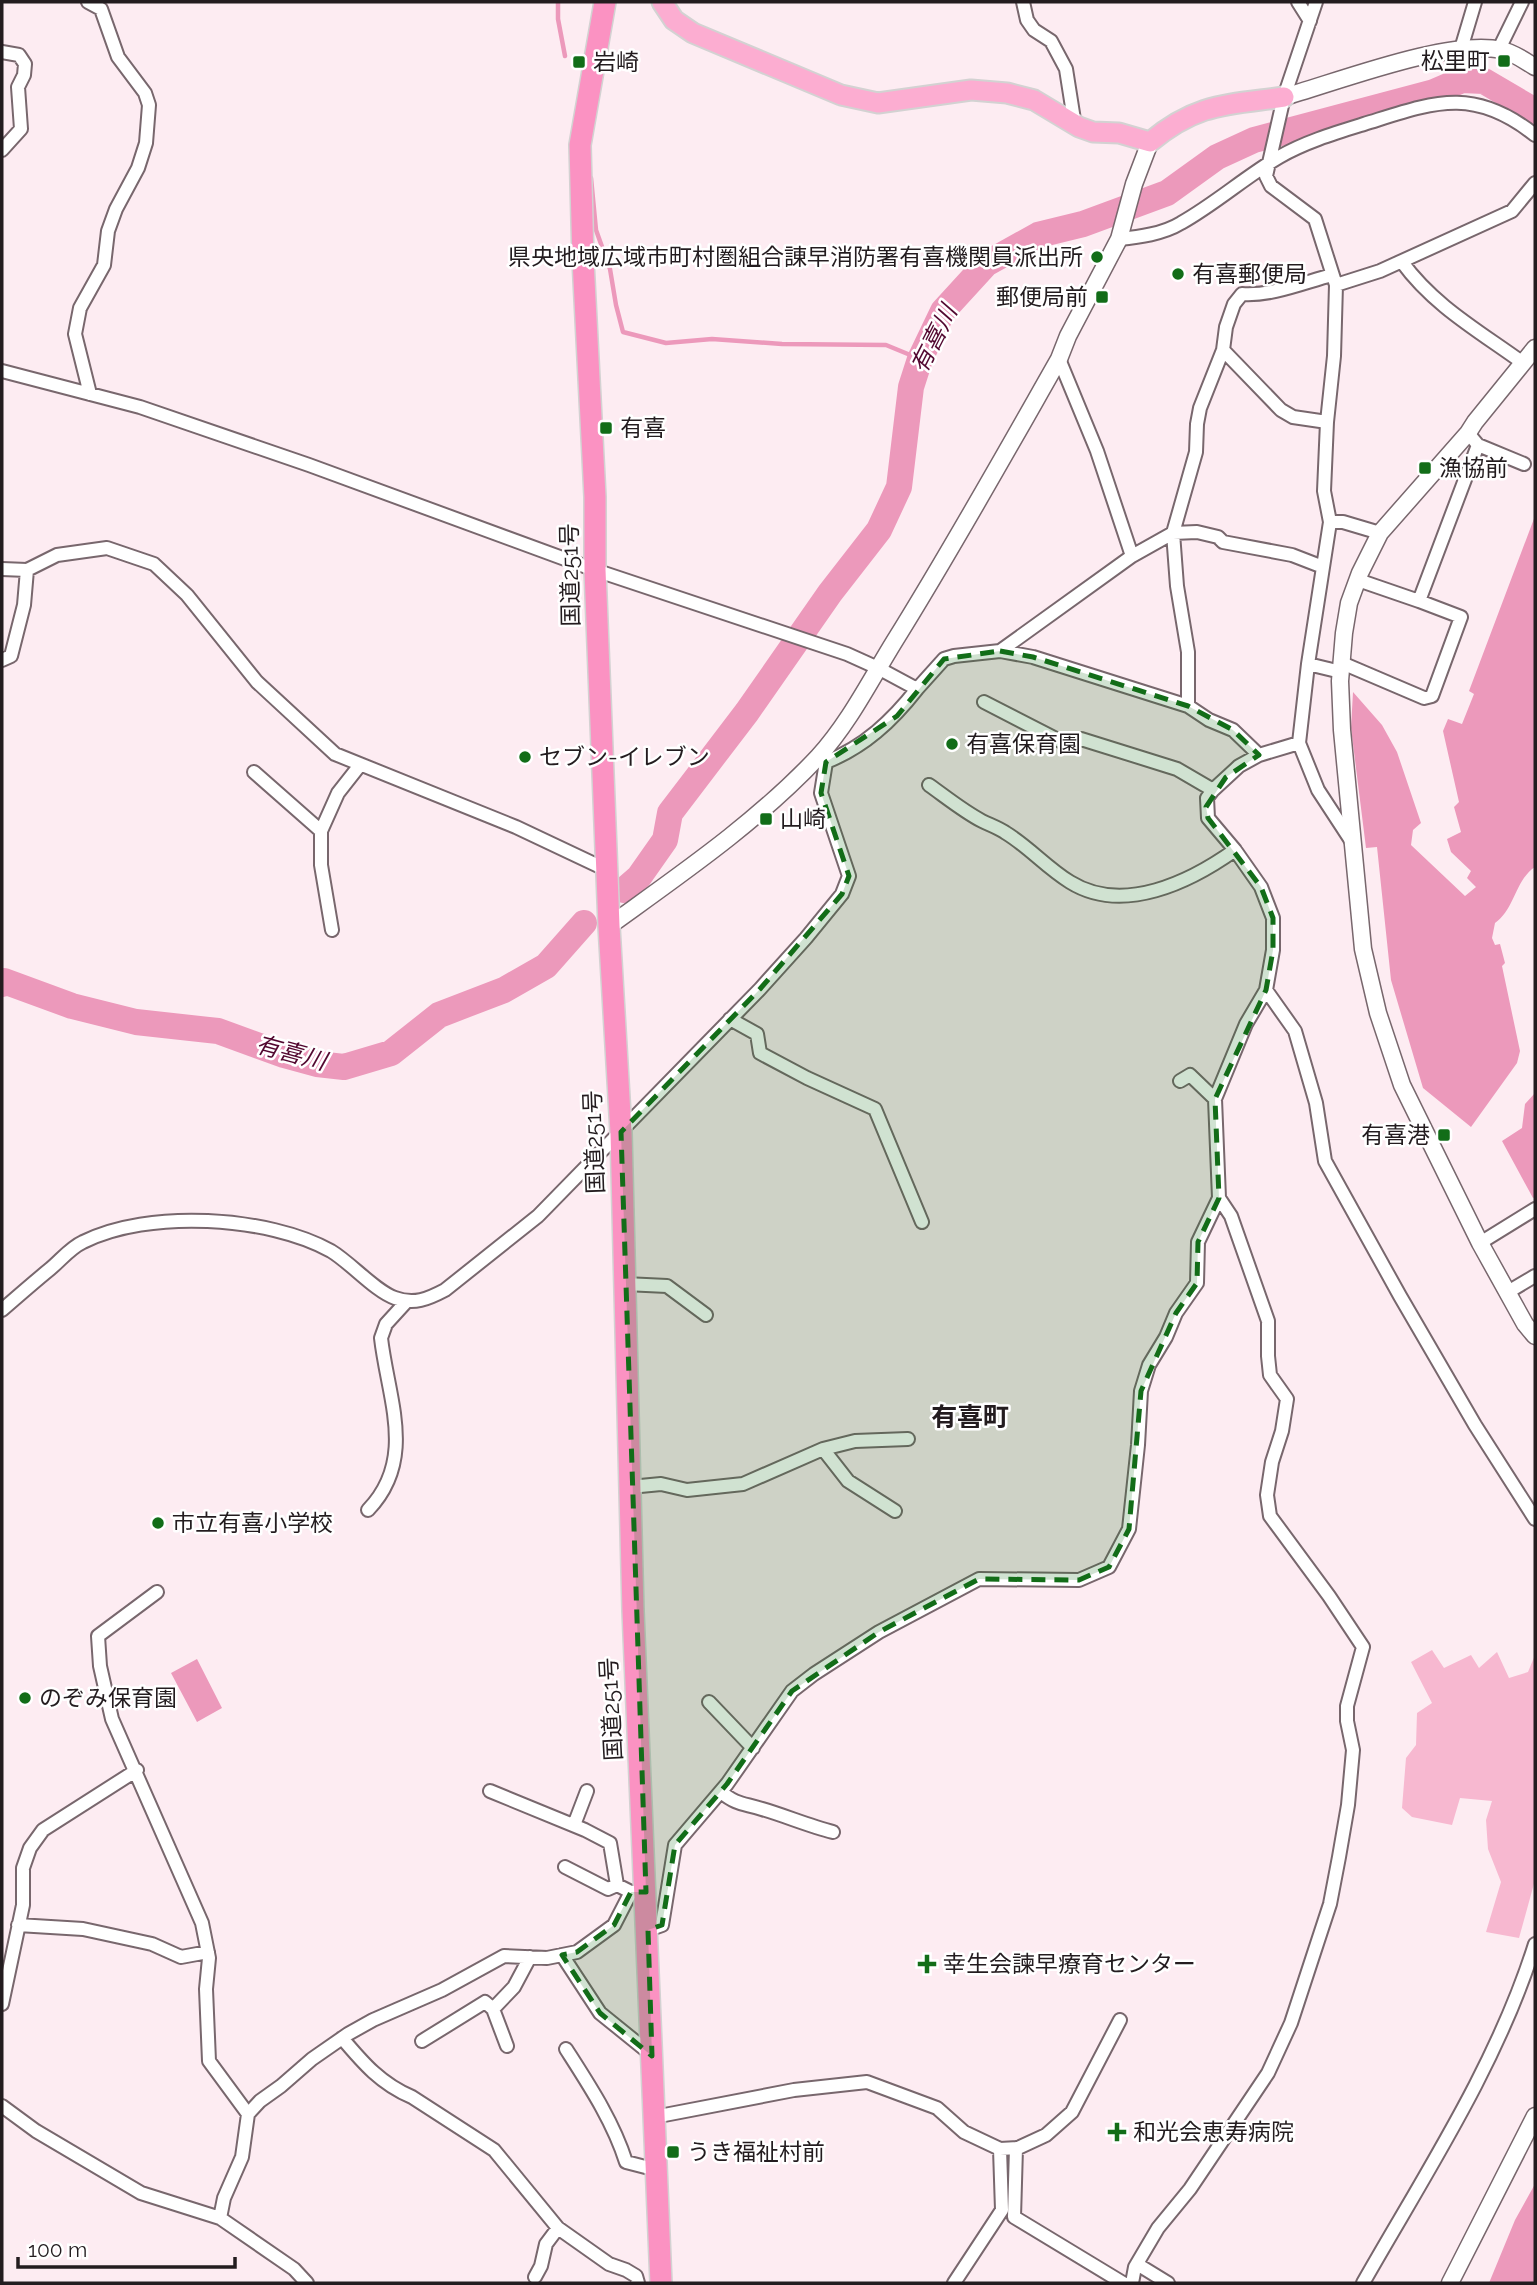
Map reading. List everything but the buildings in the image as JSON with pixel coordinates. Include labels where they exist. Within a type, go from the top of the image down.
[{"type":"highway","name":"国道251号","points":[[605,2],[580,145],[609,926],[621,1132],[638,1892],[648,1930],[661,2283]]},
{"type":"main road","points":[[662,2],[674,20],[693,33],[841,95],[878,103],[971,90],[1007,93],[1034,100],[1075,126],[1150,142],[1170,125],[1210,107],[1284,97]]},
{"type":"street","points":[[88,2],[101,9],[118,57],[145,93],[149,105],[146,143],[138,167],[108,231],[104,265],[80,307],[75,334],[90,394]]},
{"type":"street","points":[[1023,2],[1027,20],[1034,30],[1051,41],[1066,69],[1075,126]]},
{"type":"street","points":[[1298,2],[1310,21]]},
{"type":"street","points":[[1316,2],[1284,97],[1266,176],[1271,186],[1315,219],[1334,280],[1334,356],[1327,422],[1324,491],[1330,522],[1299,743],[1318,790],[1354,845]]},
{"type":"street","points":[[1461,48],[1475,2]]},
{"type":"street","points":[[1499,50],[1522,2]]},
{"type":"street","points":[[1284,97],[1399,63],[1468,47],[1499,50],[1535,66]]},
{"type":"street","points":[[2,52],[19,55],[25,64],[24,75],[18,87],[20,130],[2,150]]},
{"type":"street","points":[[1119,239],[1141,237],[1179,225],[1269,160],[1334,133],[1390,115],[1445,102],[1474,104],[1499,113],[1535,135]]},
{"type":"street","points":[[2,1310],[82,1242],[118,1228],[160,1221],[234,1222],[289,1234],[331,1252],[393,1298],[411,1303],[428,1299],[445,1290],[528,1224],[621,1132],[806,938],[842,894],[849,876],[821,793],[823,759],[946,558],[1059,359],[1068,336],[1119,239],[1134,184],[1150,142]]},
{"type":"street","points":[[1188,706],[1188,652],[1177,586],[1173,533],[1196,452],[1200,408],[1223,351],[1226,327],[1234,304],[1242,294],[1263,295],[1282,287],[1380,271],[1513,211],[1535,183]]},
{"type":"street","points":[[1402,262],[1430,296],[1523,363]]},
{"type":"street","points":[[1419,601],[1473,439],[1475,422],[1535,348]]},
{"type":"street","points":[[1223,351],[1281,410],[1293,417],[1327,422]]},
{"type":"street","points":[[1059,359],[1097,451],[1132,556]]},
{"type":"street","points":[[2,371],[140,407],[309,465],[595,570],[847,654],[917,689]]},
{"type":"street","points":[[1473,439],[1524,464]]},
{"type":"street","points":[[1473,439],[1380,533],[1358,580],[1349,603],[1344,633],[1342,730],[1363,950],[1378,1013],[1402,1084],[1480,1242],[1525,1324],[1535,1336]]},
{"type":"street","points":[[1330,522],[1343,522],[1380,533]]},
{"type":"street","points":[[1000,651],[1132,556],[1173,533],[1197,533],[1218,537],[1223,542],[1292,555],[1323,567]]},
{"type":"street","points":[[2,569],[27,570],[57,555],[107,548],[154,564],[187,595],[257,682],[335,754],[516,827],[607,870]]},
{"type":"street","points":[[2,660],[11,656],[24,605],[27,570]]},
{"type":"street","points":[[1308,664],[1342,667],[1424,698],[1432,696],[1461,617],[1358,580]]},
{"type":"street","points":[[609,926],[684,872],[823,759],[864,742],[897,716],[944,659],[954,656],[1000,651],[1033,657],[1188,706],[1209,720],[1233,730],[1259,755]]},
{"type":"street","points":[[984,702],[1066,744],[1082,739],[1177,769],[1213,790]]},
{"type":"street","points":[[648,1930],[662,1925],[675,1845],[721,1792],[792,1691],[868,1639],[979,1579],[1079,1580],[1109,1567],[1129,1529],[1141,1391],[1149,1365],[1166,1337],[1176,1313],[1197,1283],[1198,1242],[1219,1198],[1215,1099],[1246,1024],[1266,990],[1273,950],[1273,918],[1261,887],[1208,818],[1207,798],[1239,766],[1259,755],[1299,743]]},
{"type":"street","points":[[332,930],[321,865],[321,831],[338,793],[360,765]]},
{"type":"street","points":[[254,772],[321,831]]},
{"type":"street","points":[[929,785],[981,821],[1006,832],[1071,883],[1102,896],[1135,895],[1171,886],[1214,864],[1234,850]]},
{"type":"street","points":[[1266,990],[1295,1031],[1316,1103],[1325,1161],[1475,1425],[1535,1519]]},
{"type":"street","points":[[730,1019],[757,1034],[760,1053],[876,1109],[922,1222]]},
{"type":"street","points":[[1180,1081],[1190,1075],[1215,1099]]},
{"type":"street","points":[[1132,2283],[1137,2264],[1158,2228],[1190,2189],[1268,2073],[1291,2023],[1329,1904],[1339,1857],[1348,1805],[1353,1750],[1347,1706],[1363,1647],[1270,1516],[1267,1495],[1287,1399],[1270,1375],[1268,1321],[1231,1216],[1219,1198]]},
{"type":"street","points":[[1480,1242],[1535,1209]]},
{"type":"street","points":[[1508,1292],[1535,1276]]},
{"type":"street","points":[[625,1284],[667,1286],[706,1315]]},
{"type":"street","points":[[368,1510],[393,1472],[397,1454],[396,1428],[381,1338],[386,1324],[407,1301]]},
{"type":"street","points":[[630,1487],[662,1484],[687,1490],[743,1484],[823,1449],[855,1441],[908,1439]]},
{"type":"street","points":[[823,1449],[848,1481],[894,1511]]},
{"type":"street","points":[[157,1592],[98,1636],[100,1666],[112,1719],[137,1770],[202,1923],[209,1958],[206,1989],[209,2061],[248,2114]]},
{"type":"street","points":[[709,1702],[753,1748]]},
{"type":"street","points":[[2,2004],[23,1905],[23,1867],[30,1848],[43,1830],[137,1770]]},
{"type":"street","points":[[490,1791],[574,1825],[610,1843],[617,1885]]},
{"type":"street","points":[[574,1825],[587,1791]]},
{"type":"street","points":[[721,1792],[734,1803],[763,1809],[833,1832]]},
{"type":"street","points":[[220,2218],[224,2198],[242,2157],[248,2114],[312,2059],[373,2020],[442,1990],[504,1956],[547,1958],[577,1952],[614,1925],[638,1892],[617,1885],[608,1889],[565,1867]]},
{"type":"street","points":[[18,1925],[83,1929],[152,1944],[181,1957],[208,1952]]},
{"type":"street","points":[[1363,2283],[1454,2124],[1503,2028],[1523,1982],[1535,1944]]},
{"type":"street","points":[[562,1955],[600,2013],[652,2056]]},
{"type":"street","points":[[493,2009],[514,1987],[530,1957]]},
{"type":"street","points":[[422,2041],[485,2002],[493,2009],[507,2046]]},
{"type":"street","points":[[654,2117],[794,2090],[867,2082],[937,2108],[964,2132],[1000,2149],[1016,2148],[1046,2136],[1072,2112],[1120,2020]]},
{"type":"street","points":[[342,2038],[374,2076],[494,2150],[558,2228],[609,2264],[636,2276],[638,2283]]},
{"type":"street","points":[[566,2049],[617,2136],[626,2162],[656,2169]]},
{"type":"street","points":[[2,2106],[36,2131],[141,2193],[220,2218],[295,2269],[307,2283]]},
{"type":"street","points":[[1450,2283],[1535,2116]]},
{"type":"street","points":[[1016,2148],[1014,2217],[1122,2283]]},
{"type":"street","points":[[954,2283],[1002,2210],[1000,2149]]},
{"type":"street","points":[[535,2277],[547,2244],[558,2228]]},
{"type":"street","points":[[1137,2264],[1168,2283]]},
{"type":"highlighted area","points":[[1000,651],[1033,657],[1188,706],[1233,730],[1259,755],[1226,777],[1206,807],[1208,818],[1261,887],[1273,918],[1273,950],[1266,990],[1215,1099],[1219,1198],[1198,1242],[1197,1283],[1176,1313],[1141,1391],[1129,1529],[1109,1567],[1079,1580],[979,1579],[879,1632],[792,1691],[727,1784],[675,1845],[662,1925],[648,1930],[652,2056],[600,2013],[562,1955],[577,1952],[614,1925],[631,1892],[646,1892],[621,1132],[760,989],[842,894],[849,876],[821,793],[826,762],[897,716],[944,659]]},
{"type":"shaded area","points":[[1535,516],[1535,867],[1523,879],[1507,910],[1495,923],[1492,938],[1495,945],[1500,944],[1505,963],[1502,966],[1520,1051],[1517,1063],[1471,1127],[1423,1088],[1391,980],[1377,847],[1366,848],[1351,728],[1353,692],[1382,725],[1397,752],[1421,823],[1413,830],[1411,845],[1465,896],[1476,887],[1467,878],[1471,871],[1451,852],[1447,839],[1461,832],[1454,807],[1459,802],[1443,731],[1448,719],[1462,724],[1474,694],[1469,691]]},
{"type":"shaded area","points":[[1535,1093],[1533,1198],[1502,1141],[1522,1128],[1525,1104]]},
{"type":"shaded area","points":[[1432,1650],[1444,1668],[1471,1655],[1479,1668],[1497,1652],[1509,1678],[1528,1672],[1535,1655],[1535,1880],[1519,1938],[1486,1932],[1501,1882],[1488,1849],[1486,1820],[1492,1801],[1460,1798],[1452,1825],[1412,1817],[1402,1808],[1406,1758],[1416,1745],[1417,1713],[1432,1703],[1411,1662]]},
{"type":"shaded area","points":[[197,1659],[222,1708],[197,1722],[171,1673]]},
{"type":"shaded area","points":[[1535,2184],[1535,2283],[1489,2283],[1515,2220]]},
{"type":"waterway","points":[[558,2],[558,19],[565,56]]},
{"type":"waterway","name":"有喜川","points":[[624,890],[639,877],[665,840],[670,813],[879,530],[899,487],[911,387],[920,359],[943,311],[986,264],[1038,235],[1083,224],[1167,193],[1217,157],[1254,140],[1434,92],[1462,80],[1484,81],[1535,111]]},
{"type":"waterway","points":[[591,178],[596,230],[610,269],[623,332],[666,343],[712,339],[782,344],[886,345],[920,359]]},
{"type":"waterway","name":"有喜川","points":[[2,984],[4,981],[72,1006],[136,1022],[218,1031],[284,1055],[317,1064],[344,1067],[391,1053],[439,1015],[504,990],[546,966],[584,923]]},
{"type":"place","name":"松里町","points":[[1504,61]]},
{"type":"place","name":"岩崎","points":[[579,62]]},
{"type":"place","name":"県央地域広域市町村圏組合諌早消防署有喜機関員派出所","points":[[1097,257]]},
{"type":"place","name":"有喜郵便局","points":[[1178,274]]},
{"type":"place","name":"郵便局前","points":[[1102,297]]},
{"type":"place","name":"有喜","points":[[606,428]]},
{"type":"place","name":"漁協前","points":[[1425,468]]},
{"type":"place","name":"有喜保育園","points":[[952,744]]},
{"type":"place","name":"セブン-イレブン","points":[[525,757]]},
{"type":"place","name":"山崎","points":[[766,819]]},
{"type":"place","name":"有喜港","points":[[1444,1135]]},
{"type":"place","name":"市立有喜小学校","points":[[158,1523]]},
{"type":"place","name":"のぞみ保育園","points":[[25,1698]]},
{"type":"place","name":"幸生会諫早療育センター","points":[[927,1964]]},
{"type":"place","name":"和光会恵寿病院","points":[[1117,2132]]},
{"type":"place","name":"うき福祉村前","points":[[673,2152]]},
{"type":"district","name":"有喜町","points":[[970,1417]]}]
